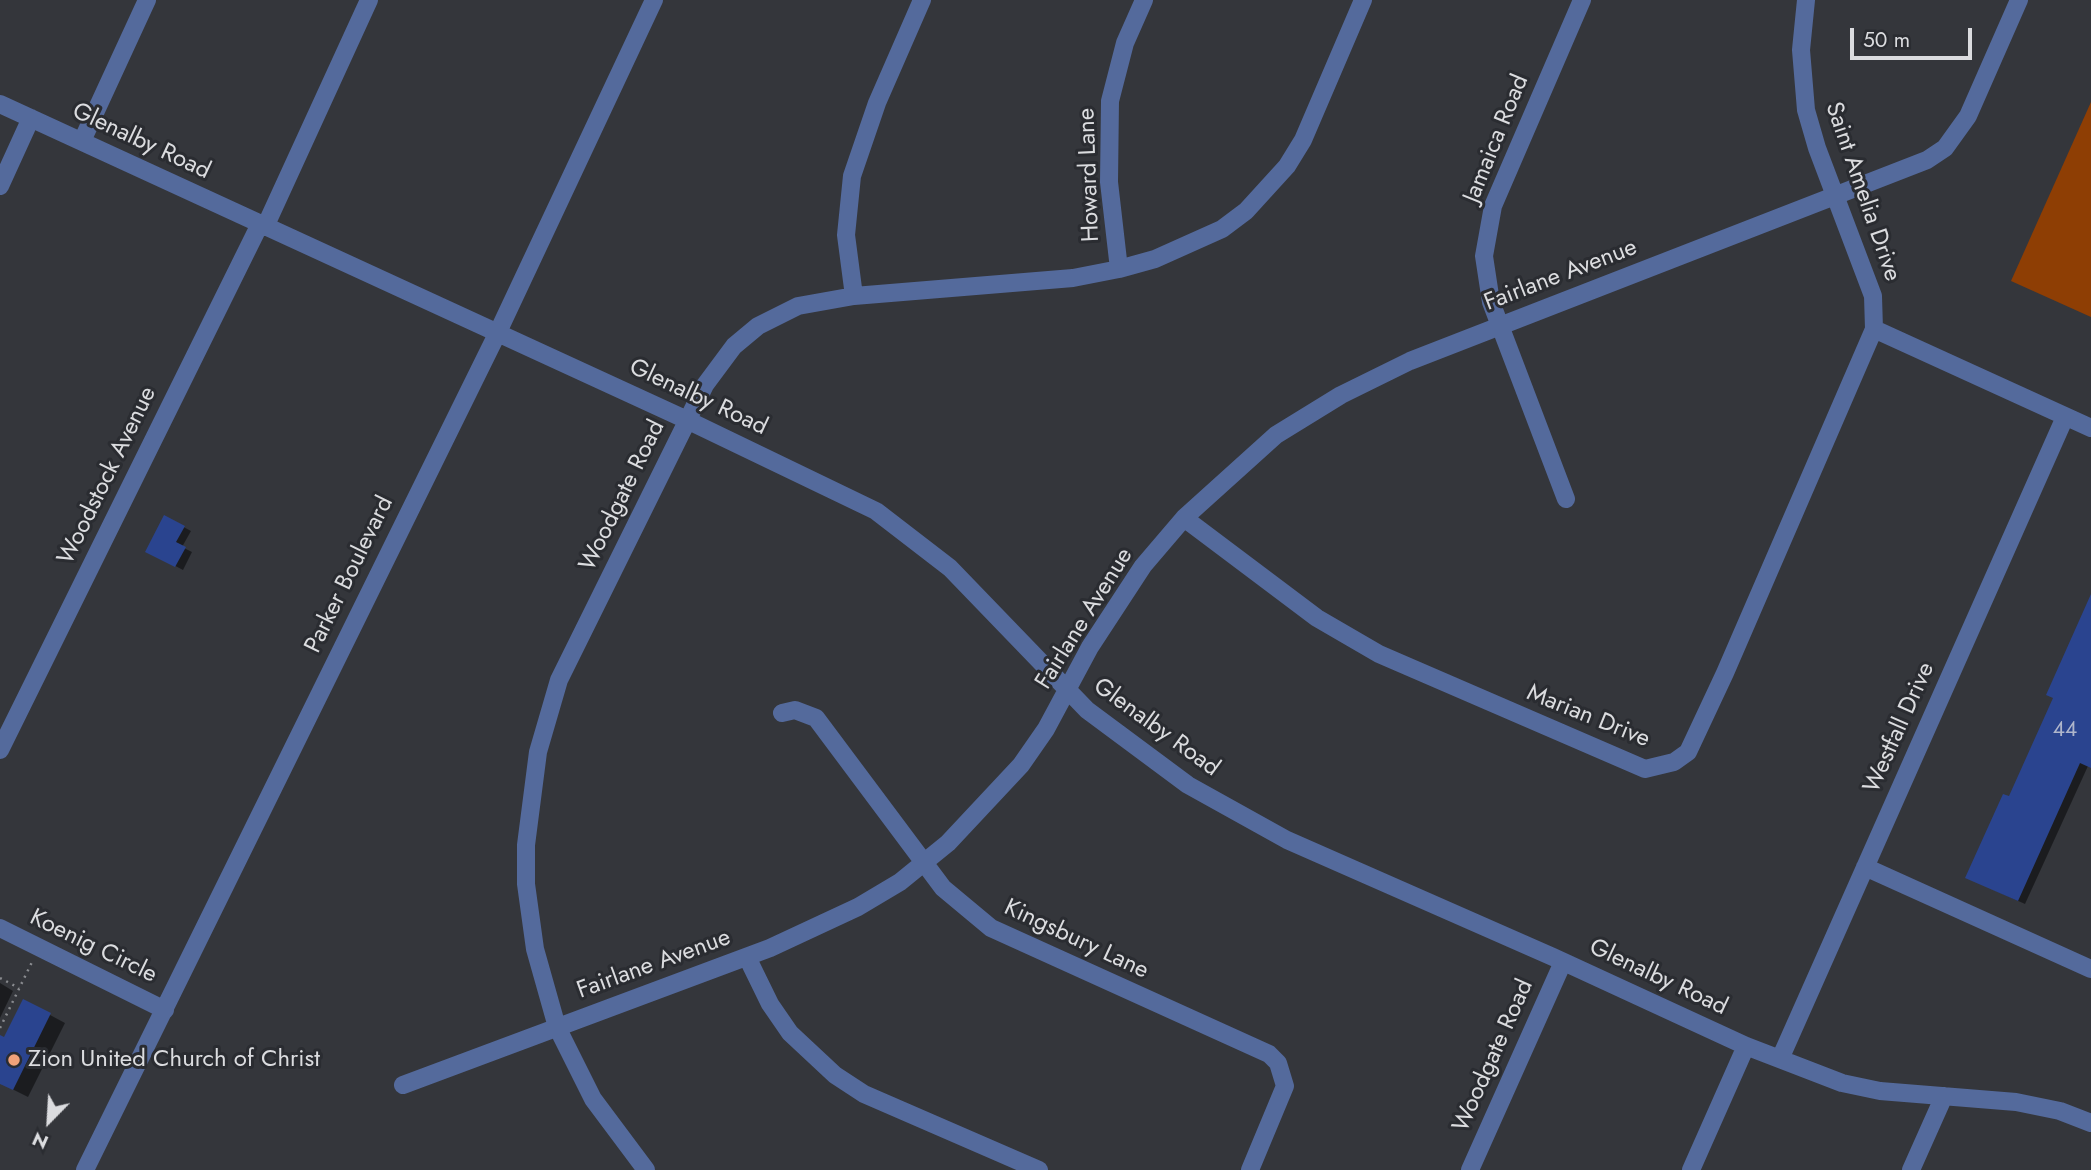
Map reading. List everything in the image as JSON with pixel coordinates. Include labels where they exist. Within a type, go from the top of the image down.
[{"type":"street","points":[[82,141],[147,0]]},
{"type":"street","name":"Woodstock Avenue","points":[[0,750],[263,225],[369,0]]},
{"type":"street","name":"Parker Boulevard","points":[[85,1170],[498,332],[654,0]]},
{"type":"street","points":[[854,296],[846,235],[852,176],[877,103],[922,0]]},
{"type":"street","name":"Howard Lane","points":[[1119,269],[1109,182],[1110,101],[1116,71],[1144,0]]},
{"type":"street","name":"Woodgate Road","points":[[646,1170],[593,1099],[558,1027],[535,949],[526,884],[529,808],[538,752],[559,680],[687,420],[718,365],[758,326],[798,306],[854,296],[1073,278],[1119,269],[1189,245],[1222,229],[1268,190],[1303,140],[1363,0]]},
{"type":"street","name":"Jamaica Road","points":[[1566,499],[1500,326],[1485,277],[1487,231],[1493,206],[1582,0]]},
{"type":"street","name":"Saint Amelia Drive","points":[[1806,0],[1801,50],[1806,110],[1817,148],[1873,296],[1874,329]]},
{"type":"street","name":"Fairlane Avenue","points":[[403,1085],[747,957],[814,929],[858,907],[924,864],[993,798],[1021,765],[1116,605],[1184,518],[1240,465],[1288,426],[1384,373],[1927,160],[1945,148],[1968,116],[2019,0]]},
{"type":"street","name":"Glenalby Road","points":[[0,104],[498,332],[835,489],[876,511],[915,538],[950,568],[1067,691],[1142,753],[1237,814],[1370,878],[1563,961],[1746,1046],[1854,1086],[1880,1091],[2016,1102],[2060,1111],[2091,1123]]},
{"type":"street","points":[[0,186],[31,118]]},
{"type":"street","points":[[1874,329],[2091,428]]},
{"type":"street","name":"Marian Drive","points":[[1184,518],[1342,635],[1379,654],[1631,765],[1645,769],[1659,768],[1674,762],[1693,745],[1874,329]]},
{"type":"street","name":"Westfall Drive","points":[[1780,1059],[2065,417]]},
{"type":"street","name":"Kingsbury Lane","points":[[782,713],[795,710],[816,718],[924,864],[966,910],[1000,933],[1269,1054],[1278,1063],[1285,1086],[1250,1170]]},
{"type":"street","points":[[1865,867],[2091,969]]},
{"type":"street","name":"Koenig Circle","points":[[0,929],[165,1010]]},
{"type":"street","points":[[747,957],[770,1004],[790,1033],[835,1075],[864,1094],[1039,1170]]},
{"type":"street","name":"Woodgate Road","points":[[1470,1170],[1563,961]]},
{"type":"street","points":[[1691,1170],[1746,1046]]},
{"type":"street","points":[[1911,1170],[1944,1096]]},
{"type":"path","points":[[0,1028],[32,962]]},
{"type":"path","points":[[0,978],[20,988]]},
{"type":"shaded area","points":[[2091,102],[2091,317],[2011,281]]},
{"type":"building","points":[[164,515],[185,526],[176,542],[186,547],[175,567],[145,552]]},
{"type":"building","points":[[2091,594],[2091,768],[2080,763],[2018,901],[1965,878],[2003,794],[2009,796],[2053,698],[2046,695]]},
{"type":"building","name":"Zion United Church of Christ","points":[[23,999],[51,1013],[13,1090],[0,1084],[0,1035],[4,1037]]},
{"type":"place","name":"Zion United Church of Christ","points":[[14,1060]]}]
